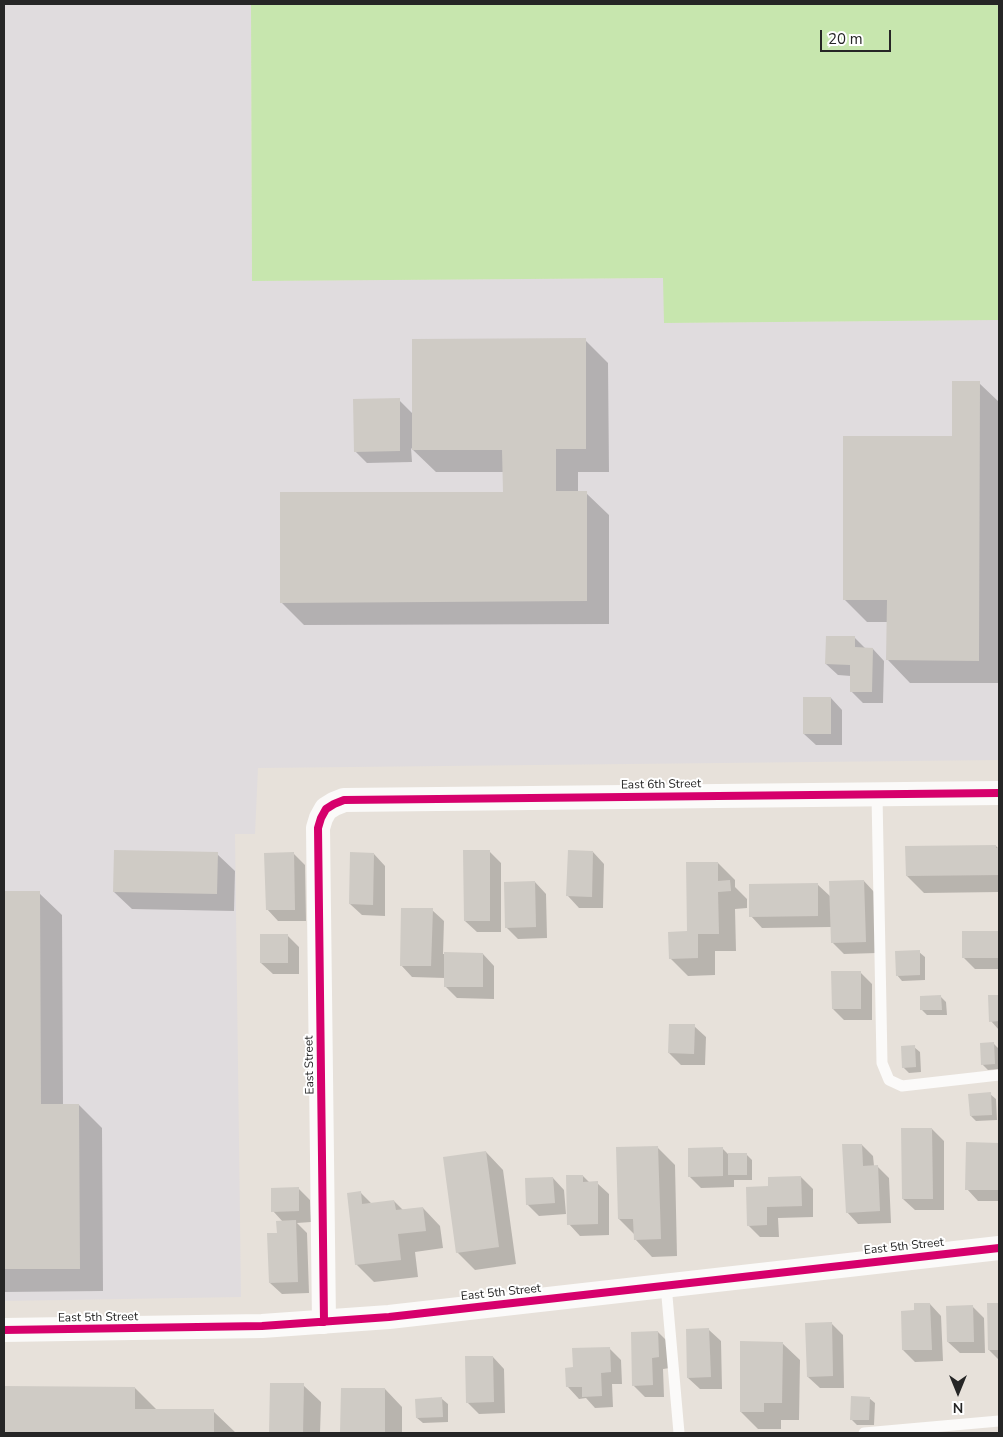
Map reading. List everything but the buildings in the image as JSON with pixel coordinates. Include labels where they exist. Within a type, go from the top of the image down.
[{"type":"street","name":"East 6th Street","points":[[326,809],[344,800],[877,795],[999,792]]},
{"type":"street","name":"East Street","points":[[324,1322],[318,828],[326,809]]},
{"type":"street","name":"East 5th Street","points":[[4,1330],[262,1326],[324,1322],[487,1306],[999,1248]]},
{"type":"lane","points":[[877,795],[882,1062],[889,1080],[902,1086],[999,1075]]},
{"type":"lane","points":[[666,1285],[679,1433]]},
{"type":"lane","points":[[864,1433],[999,1421]]},
{"type":"shaded area","points":[[4,4],[251,4],[252,281],[664,278],[665,323],[999,320],[999,760],[258,768],[255,834],[235,834],[241,1297],[4,1301]]},
{"type":"green space","points":[[251,4],[999,4],[999,320],[664,323],[663,278],[252,281]]},
{"type":"cycle path","points":[[324,1322],[318,828],[326,809],[344,800],[999,793]]},
{"type":"cycle path","points":[[4,1330],[262,1326],[389,1317],[999,1248]]}]
